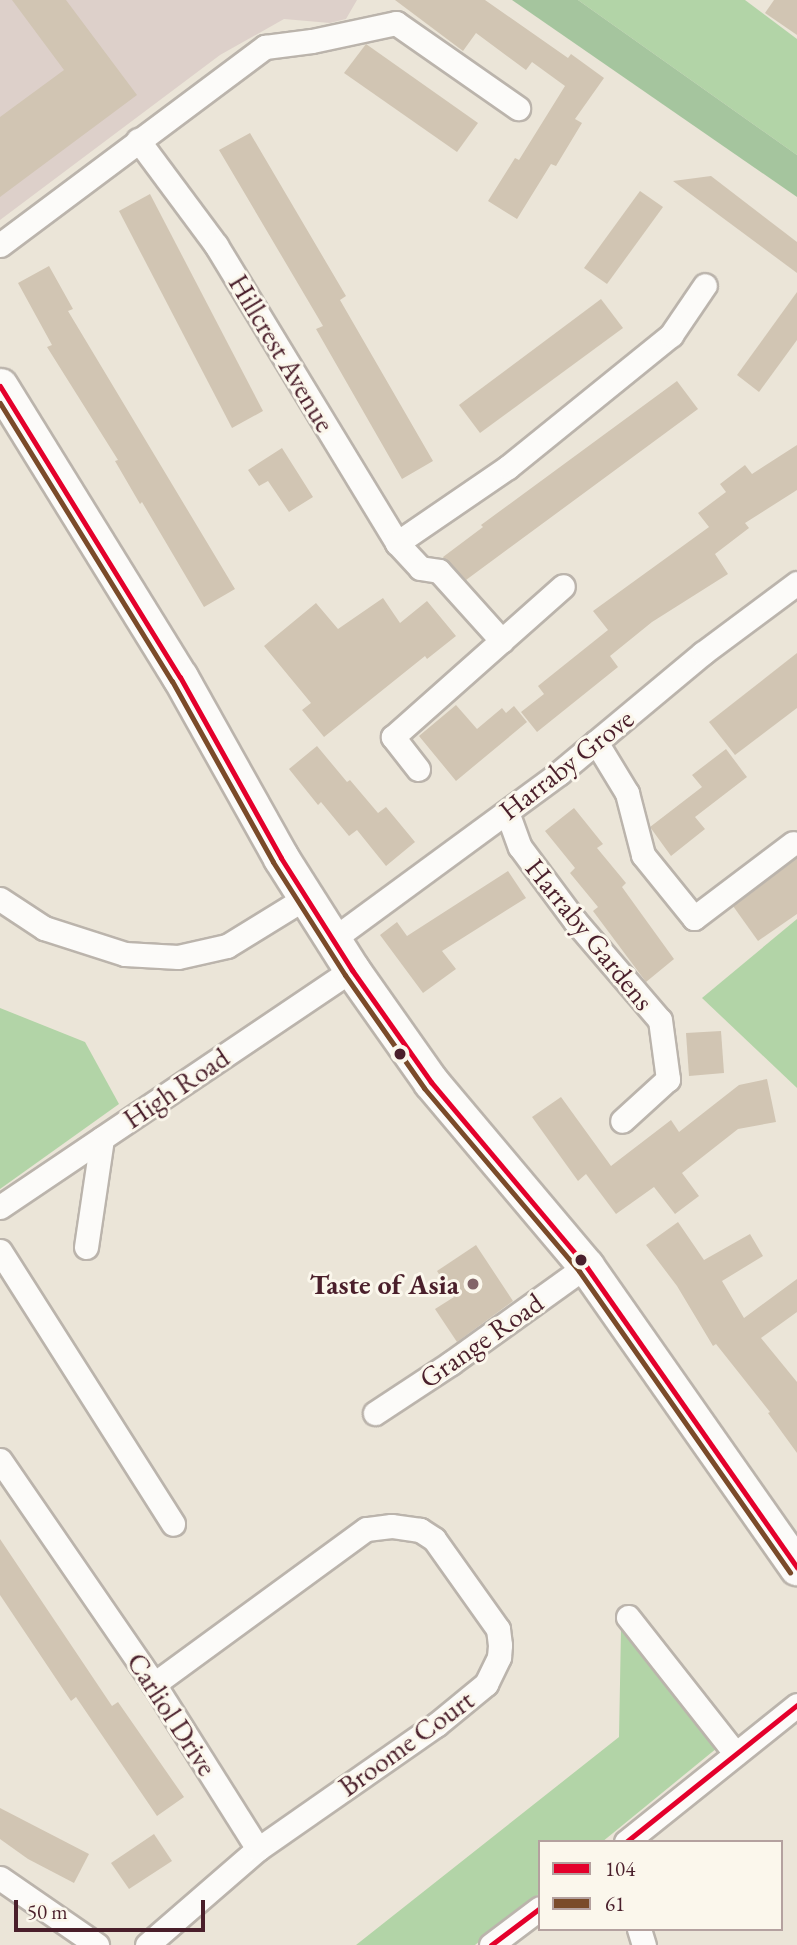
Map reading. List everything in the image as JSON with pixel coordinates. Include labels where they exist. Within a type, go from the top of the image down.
[{"type":"main road","points":[[0,386],[180,677],[305,898],[352,970],[431,1082],[586,1266],[797,1567]]},
{"type":"street","points":[[0,245],[265,47],[312,41],[396,23],[518,108]]},
{"type":"street","name":"Hillcrest Avenue","points":[[138,141],[216,245],[397,543],[420,568],[439,571],[502,640]]},
{"type":"street","points":[[397,543],[508,467],[671,335],[705,285]]},
{"type":"street","name":"Harraby Grove","points":[[332,940],[507,812],[703,653],[797,583]]},
{"type":"street","points":[[418,769],[393,737],[563,586]]},
{"type":"street","points":[[596,742],[627,793],[643,855],[694,918],[793,843]]},
{"type":"street","name":"Harraby Gardens","points":[[507,812],[520,847],[575,922],[660,1020],[668,1079],[622,1121]]},
{"type":"street","points":[[0,899],[44,928],[125,954],[178,957],[227,946],[305,898]]},
{"type":"street","name":"High Road","points":[[0,1207],[352,970]]},
{"type":"street","points":[[86,1247],[102,1138]]},
{"type":"street","points":[[0,1251],[173,1524]]},
{"type":"street","name":"Grange Road","points":[[375,1413],[451,1363],[586,1266]]},
{"type":"street","name":"Carliol Drive","points":[[0,1460],[154,1684],[258,1849]]},
{"type":"street","name":"Broome Court","points":[[154,1684],[366,1529],[408,1528],[420,1530],[434,1539],[498,1629],[499,1657],[486,1684],[436,1725],[258,1849]]},
{"type":"street","points":[[628,1617],[736,1754]]},
{"type":"street","points":[[628,1840],[797,1705]]},
{"type":"street","points":[[147,1945],[258,1849]]},
{"type":"street","points":[[0,1878],[16,1886],[97,1945]]},
{"type":"street","points":[[491,1945],[538,1910]]},
{"type":"shaded area","points":[[0,0],[357,0],[346,19],[330,23],[284,19],[220,55],[0,220]]},
{"type":"green space","points":[[512,0],[578,0],[797,155],[797,197]]},
{"type":"green space","points":[[578,0],[745,0],[797,39],[797,155]]},
{"type":"green space","points":[[797,919],[797,1088],[702,998]]},
{"type":"green space","points":[[0,1008],[85,1042],[119,1104],[0,1189]]},
{"type":"green space","points":[[621,1629],[717,1748],[604,1840],[538,1840],[538,1895],[475,1945],[356,1945],[619,1737]]},
{"type":"building","points":[[12,0],[66,0],[137,95],[0,197],[0,117],[64,70]]},
{"type":"building","points":[[395,0],[485,0],[568,58],[571,54],[604,78],[575,119],[582,123],[556,166],[551,164],[517,219],[488,201],[515,158],[519,160],[565,86],[532,62],[526,70],[476,33],[463,51]]},
{"type":"building","points":[[774,0],[797,0],[797,35],[765,13]]},
{"type":"building","points":[[366,44],[478,123],[457,152],[344,73]]},
{"type":"building","points":[[250,133],[346,296],[340,300],[433,461],[402,479],[316,329],[323,326],[219,150]]},
{"type":"building","points":[[711,176],[797,242],[797,273],[673,181]]},
{"type":"building","points":[[640,191],[663,207],[607,284],[584,268]]},
{"type":"building","points":[[150,194],[263,411],[232,428],[119,211]]},
{"type":"building","points":[[49,266],[73,309],[68,311],[235,589],[204,607],[142,502],[140,504],[115,461],[118,460],[47,347],[52,345],[18,283]]},
{"type":"building","points":[[797,292],[797,340],[759,392],[737,375]]},
{"type":"building","points":[[601,299],[623,328],[480,433],[459,405]]},
{"type":"building","points":[[677,381],[698,409],[466,580],[444,559],[443,557],[483,527],[481,525]]},
{"type":"building","points":[[797,445],[797,490],[745,523],[749,528],[715,554],[728,574],[652,622],[610,656],[618,667],[537,732],[521,712],[544,694],[538,686],[608,630],[593,611],[709,527],[698,513],[726,492],[720,484],[745,465],[752,474]]},
{"type":"building","points":[[282,448],[313,497],[289,512],[268,481],[259,486],[248,470]]},
{"type":"building","points":[[383,598],[400,623],[427,601],[456,636],[427,659],[425,656],[324,737],[302,710],[311,703],[264,646],[316,603],[338,629]]},
{"type":"building","points":[[797,653],[797,708],[735,755],[709,722]]},
{"type":"building","points":[[456,705],[477,729],[502,708],[506,713],[514,706],[527,722],[456,781],[419,736]]},
{"type":"building","points":[[317,746],[378,813],[386,807],[415,842],[386,866],[357,830],[349,836],[321,802],[318,805],[289,769]]},
{"type":"building","points":[[726,749],[747,777],[695,817],[705,829],[671,856],[650,827],[702,787],[692,775]]},
{"type":"building","points":[[574,808],[603,844],[597,848],[626,883],[622,887],[674,959],[646,982],[593,911],[598,907],[570,873],[575,868],[545,831]]},
{"type":"building","points":[[797,858],[797,914],[758,941],[733,906]]},
{"type":"building","points":[[508,871],[526,898],[442,951],[456,969],[423,993],[380,935],[397,922],[407,936]]},
{"type":"building","points":[[721,1031],[724,1073],[689,1076],[686,1033]]},
{"type":"building","points":[[767,1079],[776,1122],[738,1129],[682,1173],[699,1196],[675,1214],[654,1187],[616,1214],[586,1174],[578,1181],[532,1117],[561,1097],[611,1166],[671,1120],[679,1132],[739,1085]]},
{"type":"building","points":[[678,1222],[704,1260],[750,1234],[763,1256],[722,1281],[744,1318],[797,1279],[797,1312],[761,1338],[797,1382],[797,1453],[768,1413],[770,1412],[716,1344],[713,1346],[677,1286],[646,1245]]},
{"type":"building","name":"Taste of Asia","points":[[476,1245],[513,1301],[457,1342],[435,1309],[454,1297],[437,1271]]},
{"type":"building","points":[[0,1539],[112,1706],[118,1702],[184,1797],[157,1816],[76,1697],[71,1701],[0,1595]]},
{"type":"building","points":[[0,1808],[89,1854],[74,1883],[28,1859],[0,1839]]},
{"type":"building","points":[[154,1834],[172,1861],[129,1889],[111,1863]]},
{"type":"transit line","name":"104","points":[[0,386],[180,677],[281,858],[352,970],[431,1082],[586,1266],[797,1567]]},
{"type":"transit line","name":"61","points":[[0,403],[172,681],[273,862],[345,975],[424,1088],[579,1271],[790,1572]]},
{"type":"transit line","name":"104","points":[[628,1840],[797,1705]]},
{"type":"transit line","name":"104","points":[[491,1945],[538,1910]]},
{"type":"place","name":"Taste of Asia","points":[[473,1284]]}]
